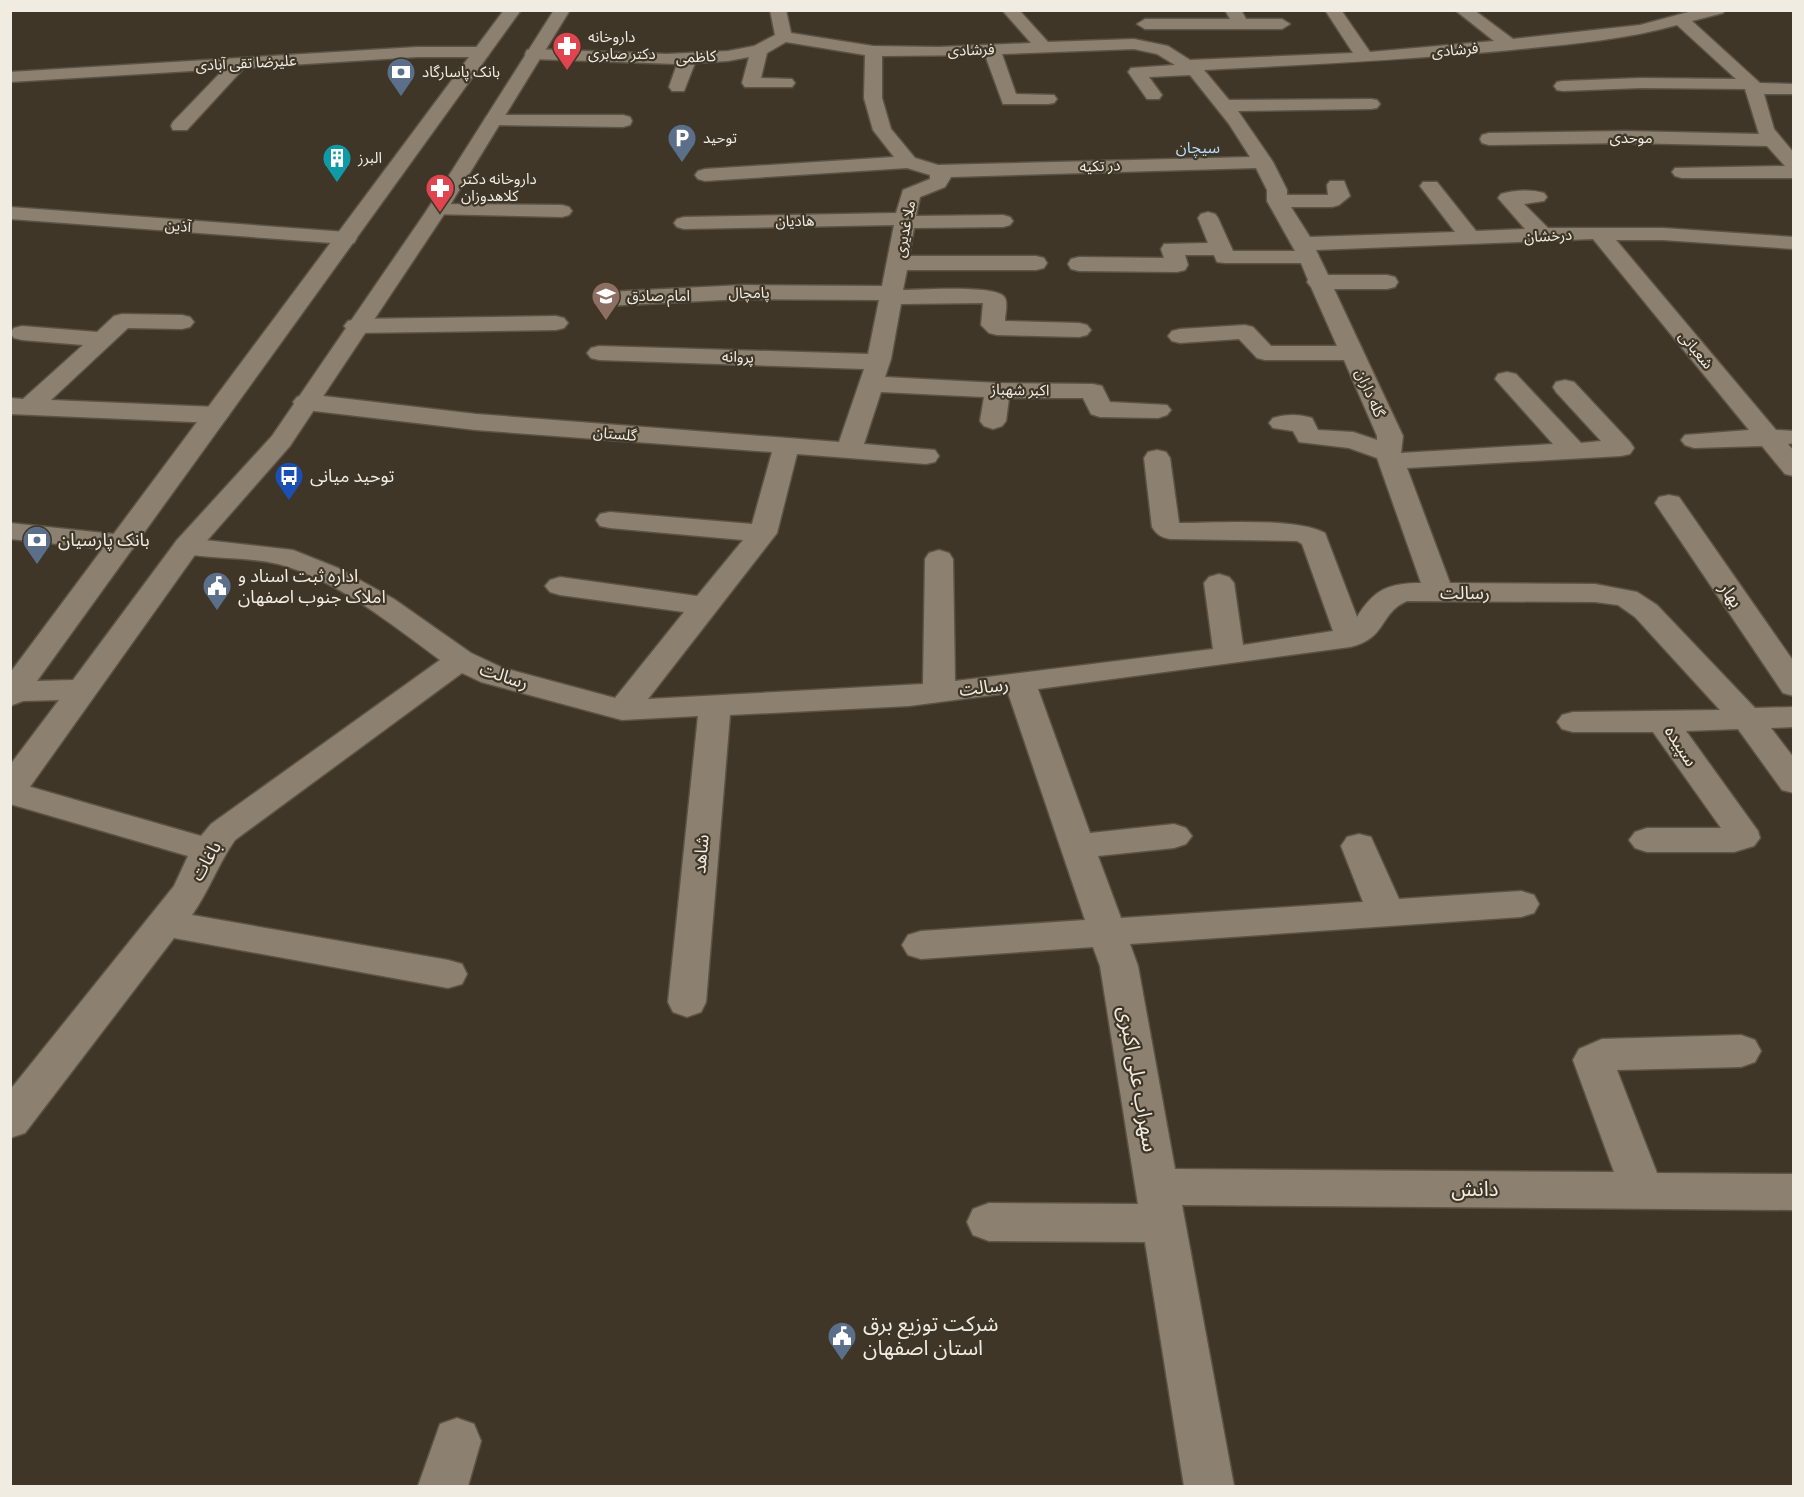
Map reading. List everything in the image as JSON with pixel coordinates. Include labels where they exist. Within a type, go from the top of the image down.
[{"type":"street","points":[[12,694],[513,10]]},
{"type":"street","points":[[209,850],[10,791],[187,546],[281,441],[436,210],[562,10]]},
{"type":"street","points":[[778,10],[784,37]]},
{"type":"street","points":[[1010,10],[1043,48]]},
{"type":"street","points":[[1333,10],[1365,58]]},
{"type":"street","points":[[1463,10],[1509,45]]},
{"type":"street","points":[[1699,14],[1753,86],[1765,129],[1793,164]]},
{"type":"street","name":"فرشادی","points":[[1193,68],[1365,58],[1509,45],[1641,30],[1699,14]]},
{"type":"street","points":[[1145,45],[1142,17],[1237,17],[1282,24]]},
{"type":"street","name":"کاظمی","points":[[533,54],[688,58],[728,56],[759,50],[784,37]]},
{"type":"street","name":"فرشادی","points":[[784,37],[873,51],[1145,45],[1162,50],[1193,68],[1248,138],[1263,162]]},
{"type":"street","points":[[759,50],[751,83],[786,83]]},
{"type":"street","points":[[992,50],[1009,100],[1048,99]]},
{"type":"street","points":[[873,51],[873,98],[882,130],[908,162]]},
{"type":"street","points":[[1446,51],[1464,63]]},
{"type":"street","name":"علیرضا تقی آبادی","points":[[10,77],[417,52],[482,52]]},
{"type":"street","points":[[678,87],[688,58]]},
{"type":"street","points":[[180,126],[239,63]]},
{"type":"street","points":[[1153,94],[1137,72],[1193,68]]},
{"type":"street","points":[[1563,86],[1641,83],[1794,89]]},
{"type":"street","points":[[1224,106],[1371,104]]},
{"type":"street","points":[[1308,105],[1323,120]]},
{"type":"street","points":[[493,121],[622,121]]},
{"type":"street","points":[[1522,122],[1538,138]]},
{"type":"street","name":"موحدی","points":[[1489,139],[1773,140]]},
{"type":"street","points":[[705,175],[908,162],[937,171]]},
{"type":"street","name":"در تکیه","points":[[937,171],[1263,162]]},
{"type":"street","name":"گله داران","points":[[1263,162],[1277,190],[1277,201],[1306,250],[1318,282],[1390,436],[1390,457],[1439,592]]},
{"type":"street","points":[[1682,172],[1793,164]]},
{"type":"street","name":"ملا غدیری","points":[[849,451],[874,373],[892,295],[910,194],[938,183],[941,176],[937,171]]},
{"type":"street","points":[[1277,201],[1332,201],[1340,196],[1337,185]]},
{"type":"street","points":[[1430,186],[1471,239]]},
{"type":"street","points":[[1537,197],[1508,198],[1543,236]]},
{"type":"street","points":[[436,210],[562,211]]},
{"type":"street","name":"آذین","points":[[10,213],[346,238]]},
{"type":"street","points":[[1629,214],[1663,234]]},
{"type":"street","points":[[1079,264],[1177,265],[1172,249],[1222,249],[1208,218]]},
{"type":"street","name":"هادیان","points":[[684,223],[1003,221]]},
{"type":"street","name":"درخشان","points":[[1222,249],[1225,257],[1471,239],[1599,233],[1663,234],[1794,243]]},
{"type":"street","name":"شعبانی","points":[[1599,233],[1794,468]]},
{"type":"street","points":[[898,262],[1036,262]]},
{"type":"street","points":[[1318,282],[1387,282]]},
{"type":"street","name":"پامچال","points":[[606,299],[742,292],[987,296],[995,299],[993,325],[997,328],[1079,330]]},
{"type":"street","points":[[20,406],[122,321],[182,322]]},
{"type":"street","points":[[356,326],[556,323]]},
{"type":"street","points":[[1180,336],[1245,332],[1265,353],[1347,342]]},
{"type":"street","points":[[22,333],[102,339]]},
{"type":"street","name":"پروانه","points":[[599,353],[874,373]]},
{"type":"street","name":"اکبر شهباز","points":[[874,373],[998,390],[1092,391],[1100,409],[1158,410]]},
{"type":"street","points":[[1507,379],[1574,451]]},
{"type":"street","points":[[1282,423],[1303,423],[1308,437],[1353,440],[1390,457],[1621,448],[1565,387]]},
{"type":"street","points":[[993,422],[998,390]]},
{"type":"street","name":"گلستان","points":[[306,402],[476,422],[926,456]]},
{"type":"street","points":[[20,406],[216,416]]},
{"type":"street","points":[[1694,440],[1794,436]]},
{"type":"street","points":[[622,710],[763,533],[786,447]]},
{"type":"street","points":[[1157,458],[1166,527],[1170,531],[1296,532],[1315,539],[1350,638]]},
{"type":"street","name":"بهار","points":[[1669,503],[1794,686]]},
{"type":"street","points":[[610,520],[763,533]]},
{"type":"street","points":[[10,531],[123,543]]},
{"type":"street","name":"رسالت","points":[[187,546],[283,556],[328,574],[384,605],[460,660],[492,675],[622,710],[939,692],[1229,656],[1350,638],[1361,634],[1366,629],[1386,599],[1402,592],[1595,593],[1627,598],[1646,611],[1746,718],[1794,782]]},
{"type":"street","points":[[939,559],[939,692]]},
{"type":"street","points":[[1219,583],[1229,656]]},
{"type":"street","points":[[560,586],[705,606]]},
{"type":"street","name":"باغات","points":[[10,1121],[189,892],[209,850],[224,832],[460,660]]},
{"type":"street","name":"سهراب علی اکبری","points":[[1020,683],[1119,966],[1209,1486]]},
{"type":"street","points":[[12,694],[84,690]]},
{"type":"street","name":"شاهد","points":[[687,1002],[715,706]]},
{"type":"street","name":"سپیده","points":[[1662,722],[1794,717]]},
{"type":"street","points":[[1573,722],[1662,722]]},
{"type":"street","name":"سپیده","points":[[1647,840],[1734,840],[1742,838],[1741,831],[1662,722]]},
{"type":"street","points":[[1077,846],[1174,836]]},
{"type":"street","points":[[1359,846],[1386,913]]},
{"type":"street","points":[[921,945],[1521,904]]},
{"type":"street","points":[[164,923],[448,974]]},
{"type":"street","points":[[1642,1191],[1593,1060],[1602,1055],[1741,1051]]},
{"type":"street","name":"دانش","points":[[989,1222],[1160,1205],[1642,1191],[1794,1192]]},
{"type":"street","points":[[443,1486],[457,1441]]},
{"type":"place","name":"داروخانه دکتر صابری","points":[[567,72]]},
{"type":"place","name":"بانک پاسارگاد","points":[[401,98]]},
{"type":"place","name":"توحید","points":[[682,164]]},
{"type":"place","name":"البرز","points":[[337,184]]},
{"type":"place","name":"داروخانه دکتر کلاهدوزان","points":[[440,214]]},
{"type":"place","name":"امام صادق","points":[[606,322]]},
{"type":"place","name":"توحید میانی","points":[[289,502]]},
{"type":"place","name":"بانک پارسیان","points":[[37,566]]},
{"type":"place","name":"اداره ثبت اسناد و املاک جنوب اصفهان","points":[[217,612]]},
{"type":"place","name":"شرکت توزیع برق استان اصفهان","points":[[842,1362]]},
{"type":"district","name":"سیچان","points":[[1198,147]]}]
